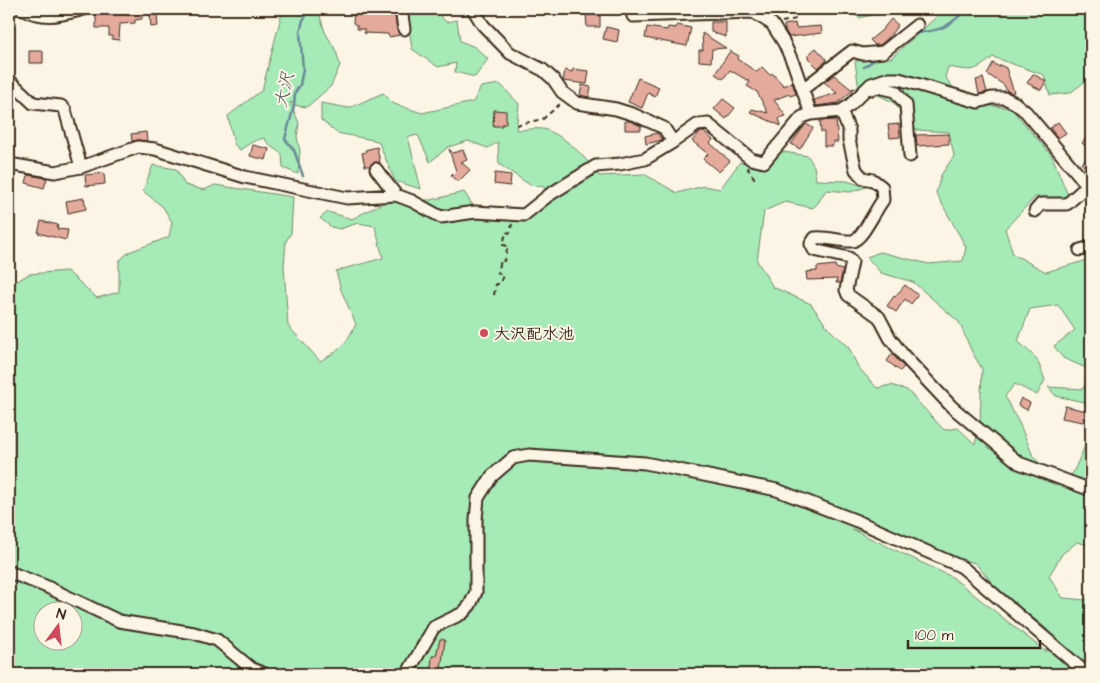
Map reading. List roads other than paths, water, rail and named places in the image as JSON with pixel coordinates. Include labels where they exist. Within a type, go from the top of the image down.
[{"type":"street","points":[[22,9],[51,17],[84,9]]},
{"type":"street","points":[[401,9],[404,29]]},
{"type":"street","points":[[473,9],[483,25],[510,54],[543,70],[577,103],[616,109],[635,115],[664,128],[674,142]]},
{"type":"street","points":[[631,9],[633,16],[753,12],[772,24],[784,43],[811,114]]},
{"type":"street","points":[[803,89],[852,51],[864,54],[883,52],[917,25]]},
{"type":"street","points":[[9,164],[55,172],[81,167],[138,147],[155,149],[245,177],[347,198],[396,195],[412,201],[441,217],[475,212],[524,215],[549,195],[596,166],[645,159],[698,125],[708,124],[751,159],[764,162],[802,117],[811,114],[841,111],[850,105],[871,84],[886,79],[899,79],[978,102],[992,98],[1005,98],[1026,112],[1090,186],[1067,204],[1041,204],[1034,211]]},
{"type":"street","points":[[9,80],[33,103],[61,106],[66,110],[81,167]]},
{"type":"street","points":[[861,94],[877,86],[895,90],[906,105],[910,156]]},
{"type":"street","points":[[841,111],[849,130],[849,140],[856,170],[863,178],[873,180],[882,187],[883,200],[858,238],[852,241],[822,237],[815,238],[811,244],[814,250],[849,258],[852,262],[846,290],[848,294],[879,317],[890,338],[903,355],[952,407],[1019,463],[1091,490]]},
{"type":"street","points":[[376,169],[396,195]]},
{"type":"street","points":[[407,674],[434,627],[463,613],[470,605],[476,592],[476,519],[478,498],[492,476],[513,458],[530,455],[645,463],[777,490],[857,521],[962,567],[1087,674]]},
{"type":"street","points":[[9,572],[45,586],[119,621],[194,633],[217,640],[252,669],[265,674]]},
{"type":"waterway","name":"大沢","points":[[303,176],[294,150],[285,139],[294,106],[295,93],[300,85],[303,69],[300,32],[303,20],[311,9]]},
{"type":"waterway","points":[[913,34],[940,29],[962,14],[978,9]]},
{"type":"waterway","points":[[1068,9],[1073,9]]},
{"type":"waterway","points":[[864,67],[877,58]]},
{"type":"place","name":"大沢配水池","points":[[484,333]]}]
